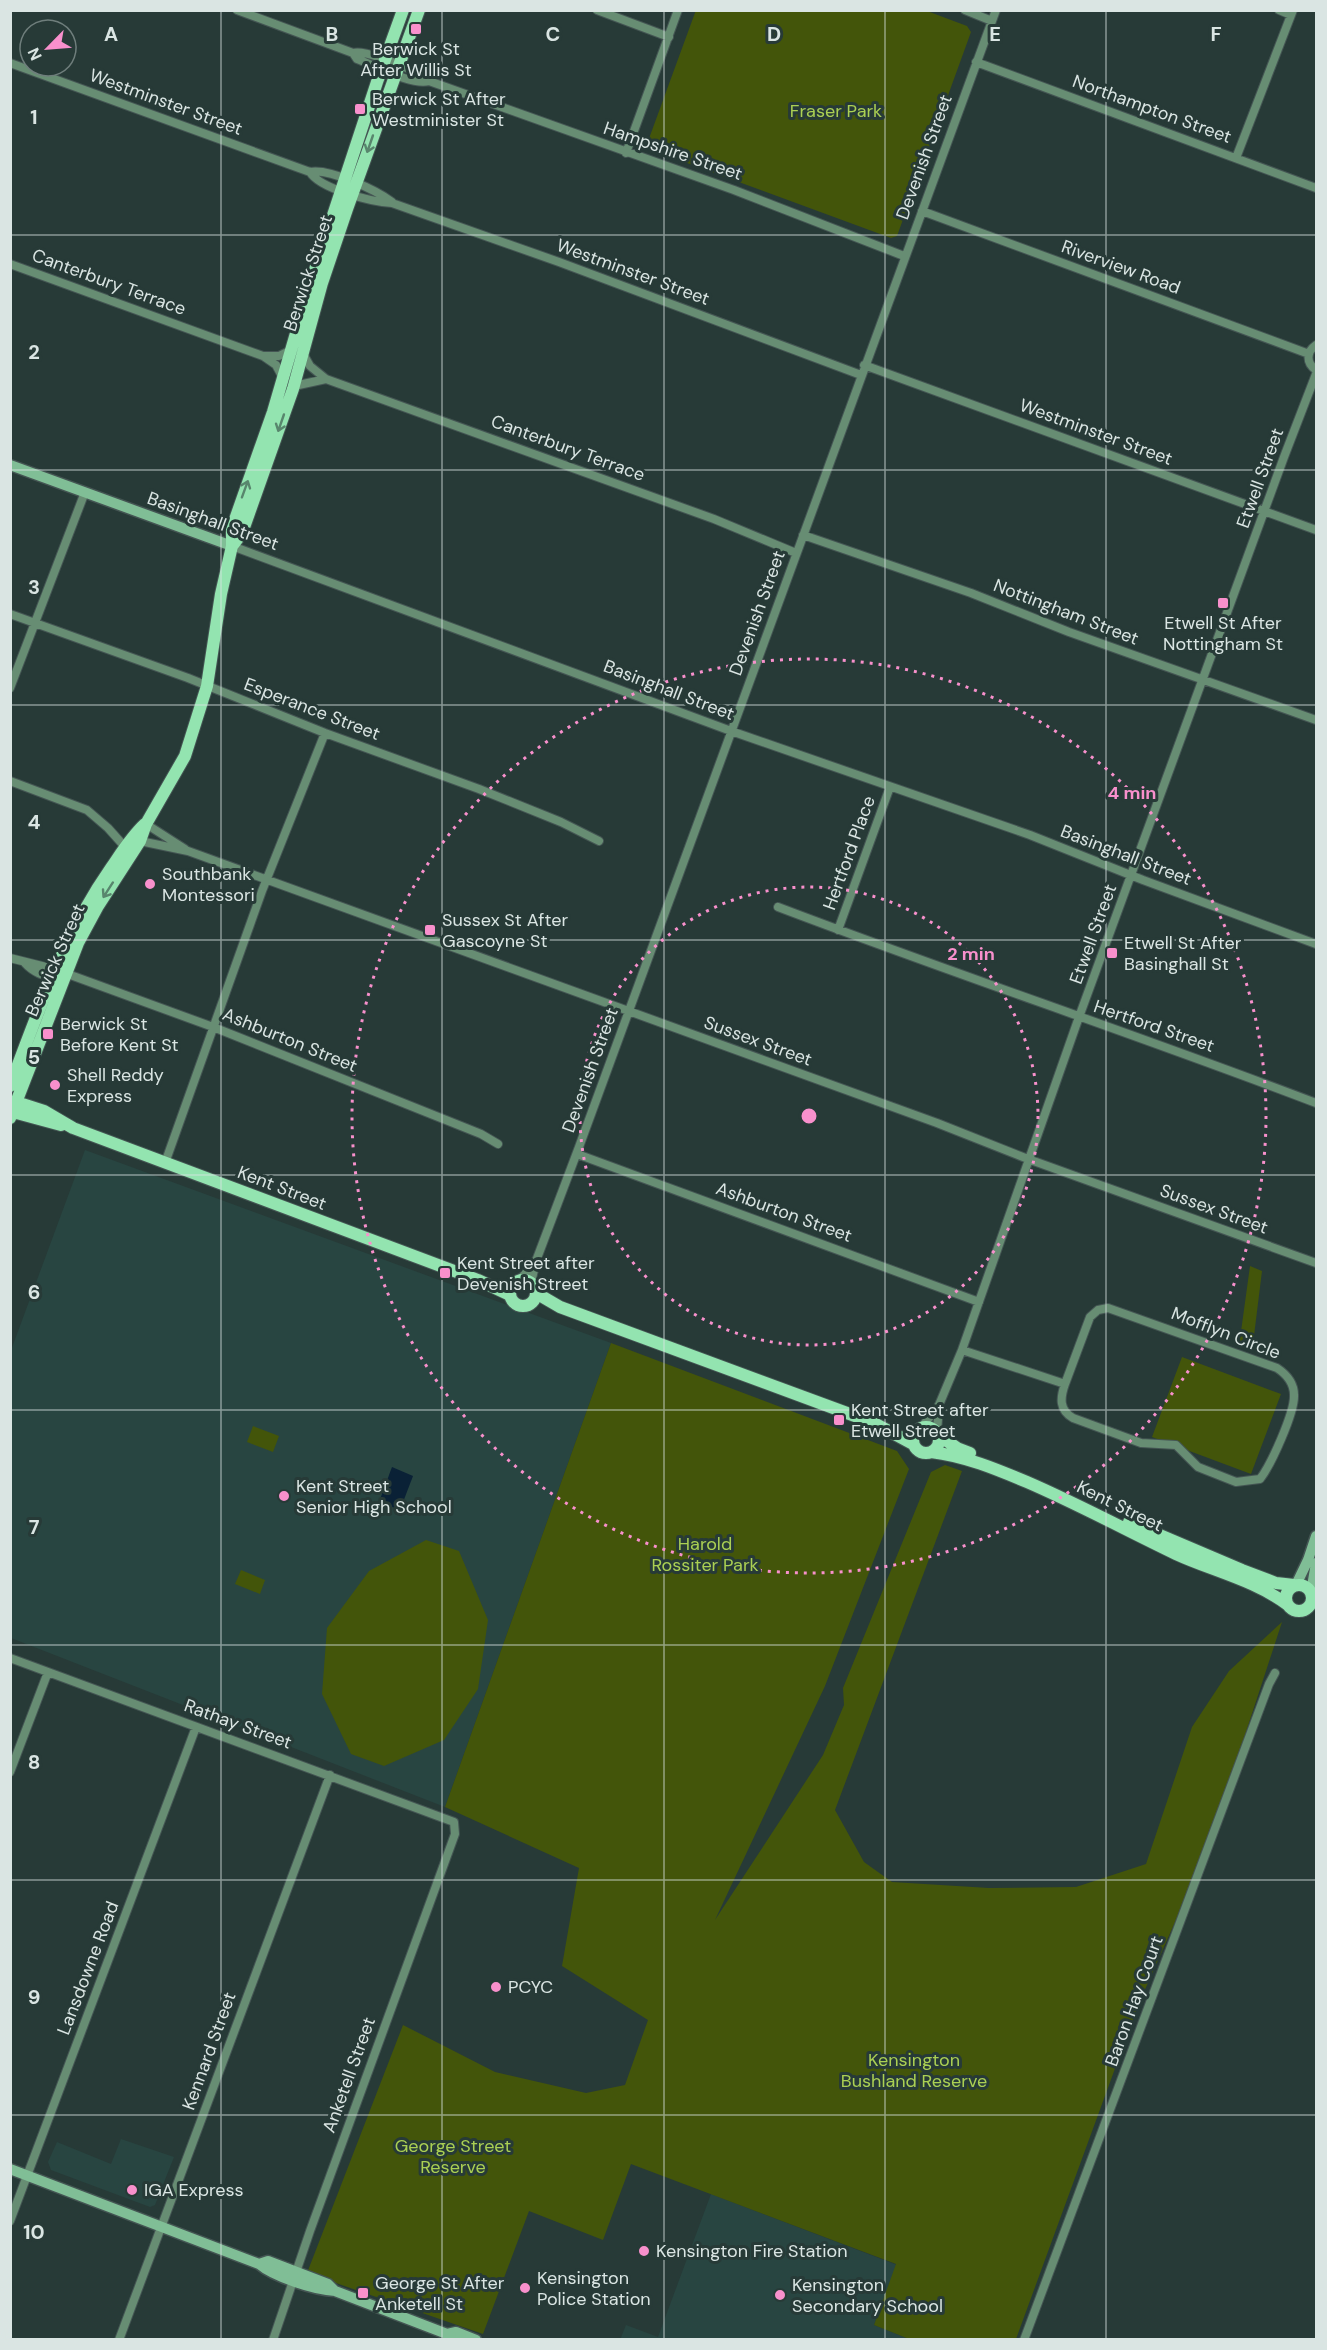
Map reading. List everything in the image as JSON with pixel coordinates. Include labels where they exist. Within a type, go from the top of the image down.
[{"type":"main road","name":"Berwick Street","points":[[12,1108],[57,974],[140,841],[146,824],[185,756],[207,686],[221,594],[232,546],[242,533],[349,187],[383,64],[403,10]]},
{"type":"main road","name":"Berwick Street","points":[[349,187],[419,10]]},
{"type":"main road","name":"Basinghall Street","points":[[10,465],[232,546]]},
{"type":"main road","name":"Berwick Street","points":[[10,1086],[91,896],[133,835],[146,824]]},
{"type":"main road","name":"Kent Street","points":[[12,1108],[44,1112],[73,1128],[478,1280],[523,1290],[560,1307],[888,1429],[913,1444]]},
{"type":"main road","name":"Kent Street","points":[[888,1429],[920,1428]]},
{"type":"main road","points":[[920,1428],[930,1428],[937,1434],[938,1445],[931,1452],[921,1452],[913,1444],[914,1434],[920,1428]]},
{"type":"main road","name":"Kent Street","points":[[937,1434],[957,1448],[1072,1495],[1207,1556],[1276,1583],[1295,1585]]},
{"type":"main road","name":"Kent Street","points":[[931,1452],[969,1459],[1007,1473],[1194,1562],[1257,1586],[1288,1605]]},
{"type":"main road","points":[[1317,1536],[1295,1585],[1286,1594],[1288,1605],[1294,1610],[1311,1610],[1317,1563]]},
{"type":"main road","points":[[1295,1585],[1304,1585],[1313,1595]]},
{"type":"main road","points":[[10,2169],[260,2264],[268,2261],[295,2276],[328,2284],[334,2291],[451,2337],[456,2332],[476,2340]]},
{"type":"street","name":"Hampshire Street","points":[[237,10],[352,53],[357,59],[424,75],[429,81],[734,190],[904,256]]},
{"type":"street","points":[[597,10],[669,37]]},
{"type":"street","points":[[626,153],[678,10]]},
{"type":"street","points":[[965,10],[992,21]]},
{"type":"street","name":"Devenish Street","points":[[523,1290],[577,1154],[864,365],[996,10]]},
{"type":"street","points":[[1236,158],[1292,13],[1279,10]]},
{"type":"street","name":"Northampton Street","points":[[976,62],[1317,188]]},
{"type":"street","name":"Westminster Street","points":[[10,63],[310,172],[314,179],[379,192],[392,203],[570,266],[861,375]]},
{"type":"street","name":"Riverview Road","points":[[922,211],[1309,354]]},
{"type":"street","name":"Canterbury Terrace","points":[[10,264],[263,356],[276,365],[289,382]]},
{"type":"street","points":[[1317,345],[1309,354],[1309,362],[1317,372]]},
{"type":"street","points":[[263,356],[285,355],[297,351]]},
{"type":"street","name":"Canterbury Terrace","points":[[297,351],[326,379],[714,519],[796,553]]},
{"type":"street","name":"Westminster Street","points":[[864,365],[1317,530]]},
{"type":"street","name":"Etwell Street","points":[[920,1428],[939,1405],[962,1350],[1079,1017],[1317,372]]},
{"type":"street","points":[[289,382],[326,379]]},
{"type":"street","points":[[10,688],[85,492]]},
{"type":"street","name":"Nottingham Street","points":[[803,535],[967,592],[1317,720]]},
{"type":"street","name":"Basinghall Street","points":[[232,546],[731,731],[1030,836],[1131,876],[1317,944]]},
{"type":"street","name":"Esperance Street","points":[[10,614],[490,794],[561,822],[599,841]]},
{"type":"street","points":[[165,1163],[267,879],[325,733]]},
{"type":"street","points":[[10,781],[87,810],[125,847]]},
{"type":"street","name":"Hertford Place","points":[[838,930],[890,787]]},
{"type":"street","name":"Sussex Street","points":[[146,824],[188,851]]},
{"type":"street","name":"Sussex Street","points":[[140,841],[188,851],[267,879],[1317,1263]]},
{"type":"street","name":"Hertford Street","points":[[778,907],[1079,1017],[1186,1053],[1317,1103]]},
{"type":"street","name":"Ashburton Street","points":[[10,957],[25,963],[30,969],[57,974],[213,1027],[481,1134],[498,1144]]},
{"type":"street","name":"Ashburton Street","points":[[577,1154],[979,1302]]},
{"type":"street","name":"Mofflyn Circle","points":[[1108,1308],[1276,1368],[1291,1382],[1294,1395],[1274,1459],[1260,1479],[1243,1482],[1198,1467],[1176,1445],[1141,1443],[1073,1418],[1068,1415],[1062,1405],[1065,1384],[1090,1317],[1098,1310],[1108,1308]]},
{"type":"street","points":[[962,1350],[1065,1384]]},
{"type":"street","name":"Etwell Street","points":[[937,1434],[939,1405]]},
{"type":"street","name":"Rathay Street","points":[[10,1658],[454,1822]]},
{"type":"street","points":[[10,1772],[48,1672]]},
{"type":"street","name":"Baron Hay Court","points":[[1024,2340],[1275,1673]]},
{"type":"street","name":"Lansdowne Road","points":[[10,2221],[196,1727]]},
{"type":"street","name":"Kennard Street","points":[[119,2340],[330,1775]]},
{"type":"street","name":"Anketell Street","points":[[273,2340],[455,1834],[454,1822]]},
{"type":"shaded area","name":"Kent Street Senior High School","points":[[85,1150],[611,1343],[445,1807],[11,1638],[10,1353]]},
{"type":"shaded area","points":[[392,1467],[413,1476],[400,1510],[379,1502]]},
{"type":"shaded area","points":[[121,2139],[174,2157],[155,2205],[150,2207],[51,2170],[48,2162],[57,2142],[111,2164]]},
{"type":"shaded area","name":"Kensington Secondary School","points":[[711,2194],[897,2265],[874,2325],[909,2339],[620,2340],[626,2325],[658,2337]]},
{"type":"green space","name":"Fraser Park","points":[[696,10],[927,11],[967,26],[971,32],[897,236],[891,238],[649,149],[647,144]]},
{"type":"green space","points":[[1250,1266],[1262,1271],[1252,1352],[1239,1346]]},
{"type":"green space","points":[[611,1343],[897,1451],[909,1469],[825,1686],[715,1920],[823,1755],[844,1705],[843,1688],[931,1472],[945,1465],[962,1471],[835,1810],[864,1862],[892,1882],[989,1888],[1076,1887],[1146,1864],[1192,1727],[1229,1671],[1282,1622],[1208,1848],[1139,2003],[1016,2339],[909,2339],[874,2325],[896,2264],[631,2164],[603,2240],[529,2211],[483,2334],[307,2273],[403,2025],[495,2072],[586,2093],[625,2085],[648,2020],[562,1966],[579,1868],[445,1807]]},
{"type":"green space","points":[[1182,1357],[1281,1394],[1251,1474],[1152,1437]]},
{"type":"green space","points":[[253,1426],[279,1436],[273,1452],[247,1442]]},
{"type":"green space","points":[[426,1540],[459,1551],[488,1620],[478,1689],[444,1740],[384,1766],[351,1754],[322,1694],[327,1628],[369,1571]]},
{"type":"green space","points":[[241,1570],[265,1580],[260,1594],[235,1584]]},
{"type":"place","name":"Berwick St After Willis St","points":[[416,29]]},
{"type":"place","name":"Berwick St After Westminister St","points":[[360,109]]},
{"type":"place","name":"Etwell St After Nottingham St","points":[[1223,603]]},
{"type":"place","name":"Southbank Montessori","points":[[150,884]]},
{"type":"place","name":"Sussex St After Gascoyne St","points":[[430,930]]},
{"type":"place","name":"Etwell St After Basinghall St","points":[[1112,953]]},
{"type":"place","name":"Berwick St Before Kent St","points":[[48,1034]]},
{"type":"place","name":"Shell Reddy Express","points":[[55,1085]]},
{"type":"place","name":"Kent Street after Devenish Street","points":[[445,1273]]},
{"type":"place","name":"Kent Street after Etwell Street","points":[[839,1420]]},
{"type":"place","name":"Kent Street Senior High School","points":[[284,1496]]},
{"type":"place","name":"PCYC","points":[[496,1987]]},
{"type":"place","name":"IGA Express","points":[[132,2190]]},
{"type":"place","name":"Kensington Fire Station","points":[[644,2251]]},
{"type":"place","name":"Kensington Police Station","points":[[525,2288]]},
{"type":"place","name":"George St After Anketell St","points":[[363,2293]]},
{"type":"place","name":"Kensington Secondary School","points":[[780,2295]]},
{"type":"park label","name":"Harold Rossiter Park","points":[[705,1554]]},
{"type":"park label","name":"Kensington Bushland Reserve","points":[[914,2070]]},
{"type":"park label","name":"George Street Reserve","points":[[453,2156]]}]
